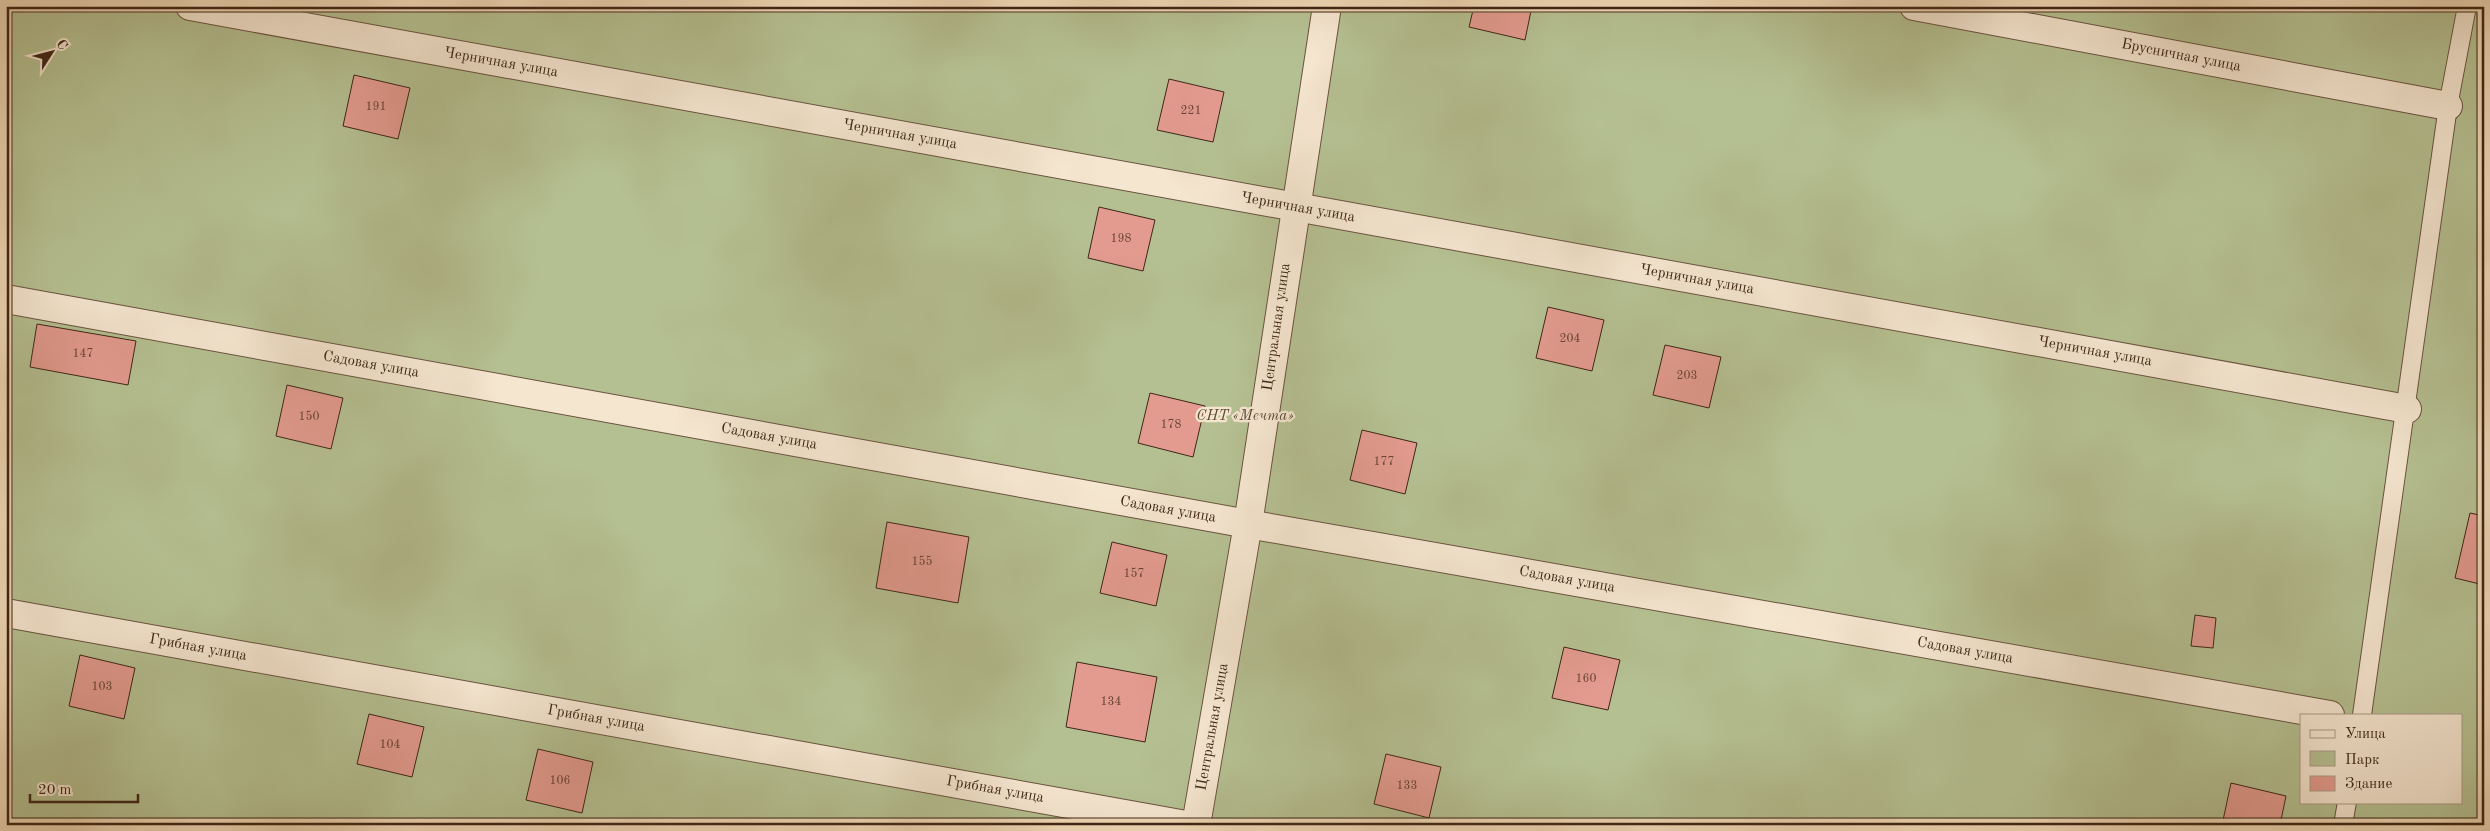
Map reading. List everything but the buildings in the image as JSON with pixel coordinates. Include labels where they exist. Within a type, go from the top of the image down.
[{"type":"street","name":"Черничная улица","points":[[190,6],[2407,409]]},
{"type":"street","name":"Центральная улица","points":[[1196,825],[1248,524],[1326,6]]},
{"type":"street","name":"Брусничная улица","points":[[1914,6],[2448,106]]},
{"type":"street","name":"Садовая улица","points":[[6,299],[1248,524],[2324,714]]},
{"type":"street","name":"Грибная улица","points":[[6,613],[1186,825]]},
{"type":"lane","points":[[2362,714],[2407,409],[2448,106],[2467,6]]},
{"type":"lane","points":[[2343,825],[2347,804]]},
{"type":"green space","name":"СНТ «Мечта»","points":[[6,6],[2484,6],[2484,825],[6,825]]}]
